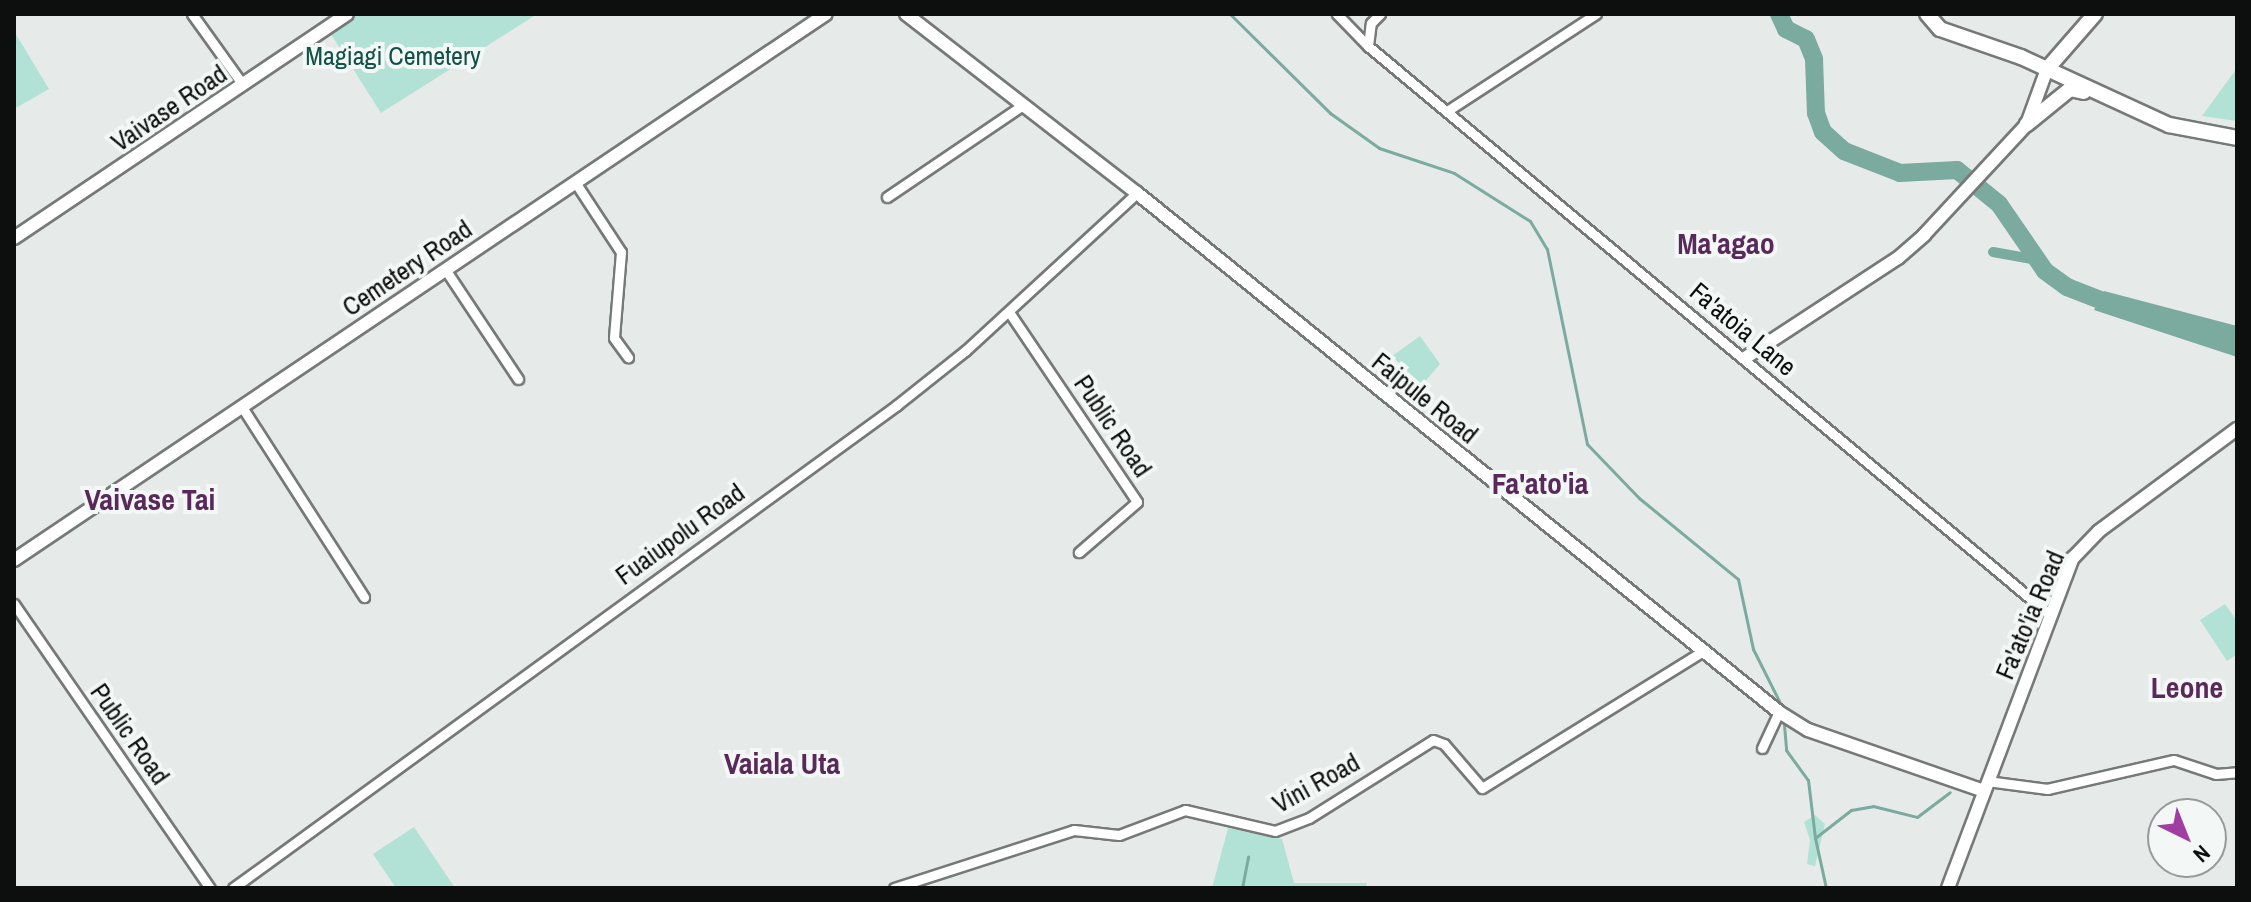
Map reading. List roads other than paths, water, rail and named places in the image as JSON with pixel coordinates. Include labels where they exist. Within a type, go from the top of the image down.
[{"type":"main road","points":[[1927,14],[1940,29],[2047,69],[2169,125],[2237,138]]},
{"type":"main road","points":[[2047,69],[2095,14]]},
{"type":"main road","points":[[2027,124],[2070,89],[2104,97]]},
{"type":"street","points":[[192,14],[243,85]]},
{"type":"street","name":"Vaivase Road","points":[[14,238],[347,14]]},
{"type":"street","name":"Cemetery Road","points":[[14,560],[826,14]]},
{"type":"street","name":"Faipule Road","points":[[906,14],[1137,193],[1779,712],[1808,730],[1986,786]]},
{"type":"street","name":"Fa'atoia Lane","points":[[1337,14],[1368,46],[2049,614]]},
{"type":"street","points":[[1368,46],[1371,23],[1380,14]]},
{"type":"street","points":[[1447,111],[1596,14]]},
{"type":"street","points":[[1745,358],[1898,258],[2027,124],[2047,69]]},
{"type":"street","points":[[887,197],[1023,105]]},
{"type":"street","points":[[575,182],[621,252],[614,338],[628,357]]},
{"type":"street","name":"Fuaiupolu Road","points":[[233,888],[897,405],[1009,312],[1137,193]]},
{"type":"street","points":[[445,269],[518,379]]},
{"type":"street","name":"Public Road","points":[[1009,312],[1137,502],[1079,552]]},
{"type":"street","points":[[242,407],[364,597]]},
{"type":"street","name":"Fa'ato'ia Road","points":[[1948,888],[2049,614],[2083,546],[2237,429]]},
{"type":"street","name":"Public Road","points":[[14,604],[210,888]]},
{"type":"street","name":"Vini Road","points":[[894,888],[1074,830],[1119,835],[1185,810],[1275,831],[1309,818],[1433,740],[1444,744],[1482,788],[1705,650]]},
{"type":"street","points":[[1762,748],[1779,712]]},
{"type":"street","points":[[1986,786],[2047,789],[2174,760],[2216,774],[2237,772]]},
{"type":"waterway","points":[[1230,14],[1330,113],[1379,148],[1454,173],[1530,221],[1547,249],[1587,444],[1639,498],[1738,579],[1753,649],[1783,709]]},
{"type":"waterway","points":[[1779,14],[1786,29],[1806,39],[1814,59],[1816,113],[1823,132],[1844,151],[1900,173],[1957,170],[1999,204],[2045,271],[2067,287],[2121,308]]},
{"type":"waterway","points":[[1993,252],[2037,260]]},
{"type":"waterway","points":[[1784,725],[1786,750],[1808,780],[1815,838]]},
{"type":"waterway","points":[[1826,888],[1815,838],[1851,810],[1873,806],[1917,817],[1950,792]]},
{"type":"waterway","points":[[1242,888],[1248,857]]},
{"type":"district","name":"Ma'agao","points":[[1726,243]]},
{"type":"district","name":"Fa'ato'ia","points":[[1540,483]]},
{"type":"district","name":"Vaivase Tai","points":[[150,499]]},
{"type":"district","name":"Leone","points":[[2187,687]]},
{"type":"district","name":"Vaiala Uta","points":[[782,763]]},
{"type":"park label","name":"Magiagi Cemetery","points":[[393,56]]}]
